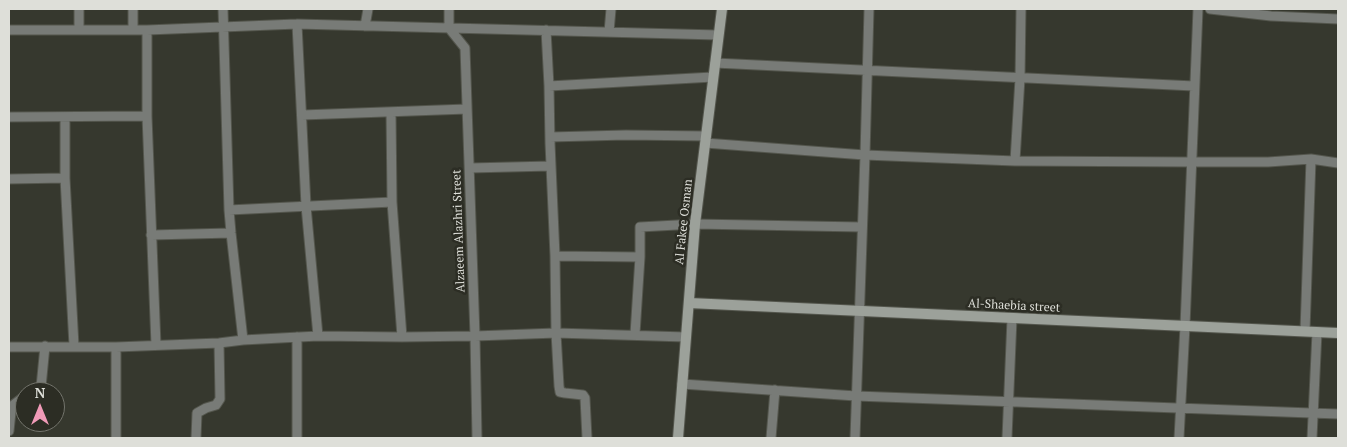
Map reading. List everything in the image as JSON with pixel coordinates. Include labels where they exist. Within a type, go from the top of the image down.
[{"type":"street","points":[[79,9],[79,30]]},
{"type":"street","points":[[133,9],[133,30]]},
{"type":"street","points":[[224,9],[229,210],[243,340]]},
{"type":"street","points":[[366,26],[368,9]]},
{"type":"street","points":[[449,9],[450,28]]},
{"type":"street","points":[[609,32],[611,9]]},
{"type":"street","name":"Al Fakee Osman","points":[[678,438],[695,224],[722,9]]},
{"type":"street","points":[[855,438],[869,9]]},
{"type":"street","points":[[1015,161],[1020,78],[1021,9]]},
{"type":"street","points":[[1179,438],[1198,9]]},
{"type":"street","points":[[1210,9],[1271,16],[1338,19]]},
{"type":"street","points":[[9,30],[147,30],[298,24],[718,35]]},
{"type":"street","points":[[298,24],[306,206],[318,336]]},
{"type":"street","name":"Alzaeem Alazhri Street","points":[[450,28],[465,48],[477,438]]},
{"type":"street","points":[[147,30],[147,116],[156,345]]},
{"type":"street","points":[[546,30],[559,386],[560,392],[583,394],[585,398],[587,438]]},
{"type":"street","points":[[715,63],[1194,86]]},
{"type":"street","points":[[549,86],[713,77]]},
{"type":"street","points":[[302,115],[467,109]]},
{"type":"street","points":[[391,112],[392,202],[402,337]]},
{"type":"street","points":[[9,117],[147,116]]},
{"type":"street","points":[[64,118],[74,346]]},
{"type":"street","points":[[550,137],[626,135],[706,139],[865,155],[1015,161],[1268,162],[1311,159],[1338,163]]},
{"type":"street","points":[[1305,331],[1311,159]]},
{"type":"street","points":[[470,168],[551,166]]},
{"type":"street","points":[[9,179],[66,178]]},
{"type":"street","points":[[229,210],[392,202]]},
{"type":"street","points":[[635,334],[640,227],[695,224],[862,227]]},
{"type":"street","points":[[151,235],[231,233]]},
{"type":"street","points":[[555,256],[640,257]]},
{"type":"street","name":"Al-Shaebia street","points":[[689,303],[1338,333]]},
{"type":"street","points":[[1007,438],[1012,318]]},
{"type":"street","points":[[1312,438],[1317,332]]},
{"type":"street","points":[[9,347],[116,347],[219,343],[318,336],[402,337],[556,333],[686,337]]},
{"type":"street","points":[[296,438],[297,337]]},
{"type":"street","points":[[196,438],[197,413],[216,405],[220,399],[219,343]]},
{"type":"street","points":[[41,382],[45,346]]},
{"type":"street","points":[[116,347],[116,438]]},
{"type":"street","points":[[682,384],[856,396],[1338,414]]},
{"type":"street","points":[[771,438],[775,390]]},
{"type":"street","points":[[9,431],[11,412],[15,404]]}]
